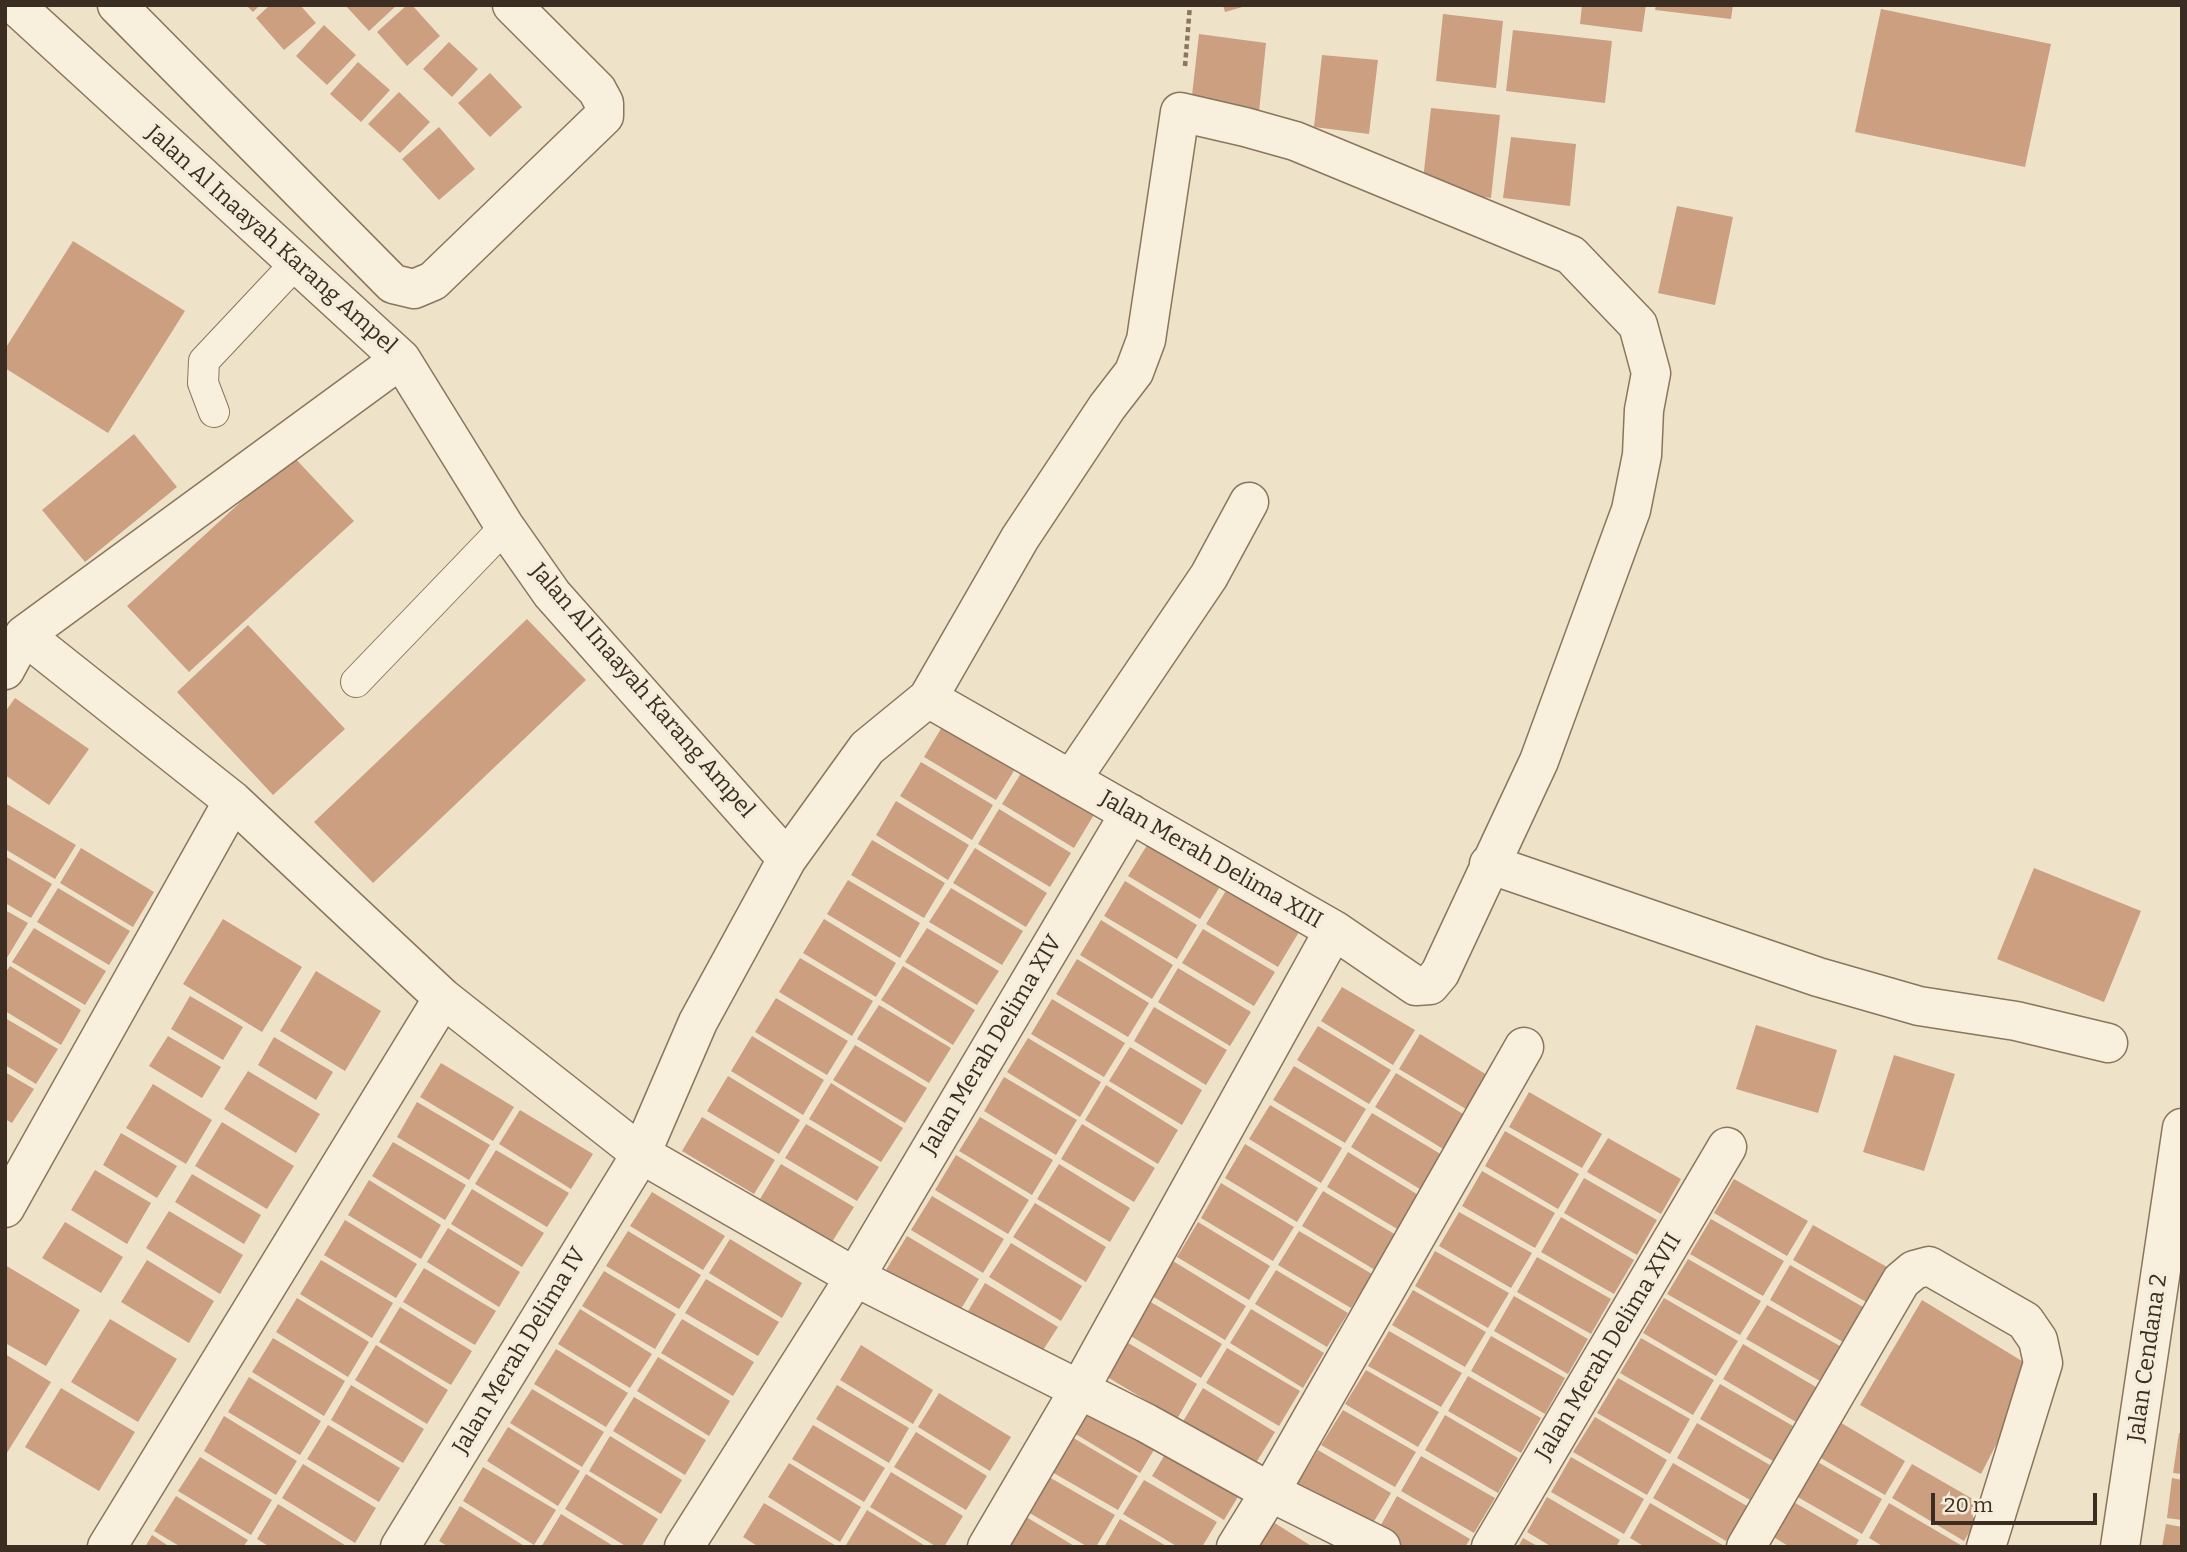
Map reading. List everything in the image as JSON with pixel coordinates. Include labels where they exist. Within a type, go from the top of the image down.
[{"type":"street","name":"Jalan Al Inaayah Karang Ampel","points":[[15,5],[401,359],[505,527],[552,594],[787,859]]},
{"type":"street","points":[[117,5],[393,284],[414,289],[433,281],[604,116],[604,103],[597,90],[512,5]]},
{"type":"street","points":[[640,1154],[698,1022],[787,859],[867,748],[928,698],[1020,538],[1107,407],[1134,372],[1146,340],[1180,112]]},
{"type":"street","name":"Jalan Merah Delima XIII","points":[[928,698],[1334,930],[1416,986],[1430,985],[1440,973],[1539,761],[1631,510],[1642,455],[1644,411],[1651,373],[1638,325],[1572,255],[1295,141],[1180,112]]},
{"type":"street","points":[[5,670],[24,635],[401,359]]},
{"type":"street","points":[[1071,780],[1209,576],[1250,502]]},
{"type":"street","points":[[24,635],[233,801],[443,998],[640,1154],[855,1277],[1146,1423],[1270,1492],[1381,1547]]},
{"type":"street","points":[[5,1208],[233,801]]},
{"type":"street","name":"Jalan Merah Delima XIV","points":[[684,1547],[855,1277],[1130,813]]},
{"type":"street","points":[[1489,864],[1818,976],[1919,1006],[2016,1021],[2108,1043]]},
{"type":"street","points":[[987,1547],[1079,1390],[1334,930]]},
{"type":"street","points":[[107,1547],[443,998]]},
{"type":"street","points":[[1236,1547],[1524,1047]]},
{"type":"street","name":"Jalan Cendana 2","points":[[2120,1547],[2182,1128]]},
{"type":"street","name":"Jalan Merah Delima XVII","points":[[1491,1547],[1727,1147]]},
{"type":"street","name":"Jalan Merah Delima IV","points":[[400,1547],[640,1154]]},
{"type":"street","points":[[1746,1547],[1901,1281],[1914,1270],[1929,1266],[2025,1321],[2038,1340],[2043,1363],[1986,1547]]},
{"type":"lane","points":[[214,412],[203,383],[204,361],[296,263]]},
{"type":"lane","points":[[356,681],[505,527]]},
{"type":"path","points":[[1180,112],[1190,5]]},
{"type":"building","points":[[246,5],[260,5],[253,12]]},
{"type":"building","points":[[270,5],[300,5],[316,23],[284,50],[256,18]]},
{"type":"building","points":[[345,5],[397,5],[369,31]]},
{"type":"building","points":[[407,5],[412,5],[440,36],[407,66],[377,32]]},
{"type":"building","points":[[1223,5],[1246,5],[1246,6],[1225,12]]},
{"type":"building","points":[[1582,5],[1646,5],[1642,32],[1580,24]]},
{"type":"building","points":[[1656,5],[1733,5],[1731,19],[1655,10]]},
{"type":"building","points":[[1881,9],[2051,44],[2025,167],[1855,132]]},
{"type":"building","points":[[1443,14],[1503,21],[1496,88],[1436,81]]},
{"type":"building","points":[[324,25],[356,55],[327,85],[296,56]]},
{"type":"building","points":[[1513,30],[1612,41],[1605,103],[1506,91]]},
{"type":"building","points":[[1199,34],[1266,43],[1259,112],[1191,104]]},
{"type":"building","points":[[449,42],[478,69],[452,97],[423,69]]},
{"type":"building","points":[[1322,55],[1378,60],[1369,134],[1314,127]]},
{"type":"building","points":[[358,62],[390,90],[361,122],[330,94]]},
{"type":"building","points":[[490,73],[522,107],[490,137],[458,103]]},
{"type":"building","points":[[399,92],[430,122],[400,153],[368,124]]},
{"type":"building","points":[[1431,108],[1500,115],[1491,198],[1422,189]]},
{"type":"building","points":[[439,127],[475,169],[439,200],[402,159]]},
{"type":"building","points":[[1511,137],[1576,144],[1570,206],[1503,198]]},
{"type":"building","points":[[1677,206],[1733,217],[1715,305],[1658,293]]},
{"type":"building","points":[[73,241],[185,311],[108,433],[5,368],[5,349]]},
{"type":"building","points":[[134,434],[177,487],[85,562],[42,510]]},
{"type":"building","points":[[292,455],[354,521],[189,672],[127,606]]},
{"type":"building","points":[[527,619],[586,680],[373,883],[314,822]]},
{"type":"building","points":[[248,625],[345,729],[273,795],[177,692]]},
{"type":"building","points":[[15,698],[89,749],[49,805],[5,775],[5,712]]},
{"type":"building","points":[[945,722],[1017,766],[996,800],[924,757]]},
{"type":"building","points":[[921,762],[993,805],[972,840],[900,796]]},
{"type":"building","points":[[1023,770],[1095,813],[1074,848],[1002,804]]},
{"type":"building","points":[[896,801],[969,845],[948,880],[876,835]]},
{"type":"building","points":[[5,803],[76,845],[55,879],[5,849]]},
{"type":"building","points":[[999,809],[1071,853],[1050,887],[978,844]]},
{"type":"building","points":[[872,840],[945,883],[924,918],[851,875]]},
{"type":"building","points":[[1149,842],[1221,885],[1200,919],[1128,876]]},
{"type":"building","points":[[81,848],[154,892],[133,927],[60,883]]},
{"type":"building","points":[[975,848],[1047,893],[1026,927],[953,883]]},
{"type":"building","points":[[5,856],[52,884],[31,918],[5,903]]},
{"type":"building","points":[[2034,868],[2141,911],[2104,1002],[1997,959]]},
{"type":"building","points":[[848,880],[920,923],[900,958],[827,914]]},
{"type":"building","points":[[1125,881],[1197,925],[1177,959],[1104,916]]},
{"type":"building","points":[[58,888],[130,931],[109,965],[37,922]]},
{"type":"building","points":[[951,888],[1023,931],[1002,965],[929,922]]},
{"type":"building","points":[[1227,889],[1299,932],[1278,967],[1206,924]]},
{"type":"building","points":[[5,910],[28,923],[5,961]]},
{"type":"building","points":[[223,919],[302,967],[262,1032],[183,984]]},
{"type":"building","points":[[824,919],[896,963],[876,997],[803,953]]},
{"type":"building","points":[[1101,920],[1173,965],[1152,999],[1080,955]]},
{"type":"building","points":[[34,928],[106,971],[85,1005],[12,962]]},
{"type":"building","points":[[927,928],[999,971],[977,1005],[905,962]]},
{"type":"building","points":[[1203,929],[1275,972],[1254,1006],[1182,963]]},
{"type":"building","points":[[800,958],[873,1001],[852,1036],[779,992]]},
{"type":"building","points":[[1077,959],[1149,1003],[1128,1037],[1056,994]]},
{"type":"building","points":[[10,966],[81,1010],[61,1045],[5,1011],[5,973]]},
{"type":"building","points":[[903,966],[975,1010],[953,1045],[881,1000]]},
{"type":"building","points":[[1178,968],[1251,1012],[1230,1046],[1158,1002]]},
{"type":"building","points":[[316,971],[381,1011],[345,1071],[280,1031]]},
{"type":"building","points":[[1342,987],[1415,1030],[1393,1065],[1321,1021]]},
{"type":"building","points":[[190,996],[243,1027],[223,1060],[171,1029]]},
{"type":"building","points":[[776,998],[848,1041],[827,1075],[755,1032]]},
{"type":"building","points":[[1052,999],[1125,1043],[1104,1077],[1031,1034]]},
{"type":"building","points":[[879,1005],[951,1048],[929,1083],[857,1039]]},
{"type":"building","points":[[1154,1007],[1227,1050],[1206,1085],[1134,1041]]},
{"type":"building","points":[[5,1018],[58,1049],[36,1084],[5,1065]]},
{"type":"building","points":[[1756,1025],[1837,1050],[1818,1113],[1736,1089]]},
{"type":"building","points":[[1318,1026],[1391,1070],[1369,1104],[1297,1060]]},
{"type":"building","points":[[1420,1034],[1492,1078],[1471,1112],[1399,1069]]},
{"type":"building","points":[[168,1036],[221,1067],[202,1098],[149,1066]]},
{"type":"building","points":[[752,1036],[824,1080],[803,1115],[731,1071]]},
{"type":"building","points":[[274,1037],[333,1072],[316,1100],[258,1065]]},
{"type":"building","points":[[1028,1038],[1101,1082],[1080,1117],[1007,1072]]},
{"type":"building","points":[[855,1045],[927,1088],[905,1123],[833,1080]]},
{"type":"building","points":[[1130,1047],[1202,1090],[1182,1125],[1109,1081]]},
{"type":"building","points":[[1894,1055],[1955,1074],[1924,1171],[1863,1152]]},
{"type":"building","points":[[441,1063],[514,1107],[493,1141],[420,1097]]},
{"type":"building","points":[[1294,1066],[1366,1109],[1345,1143],[1273,1100]]},
{"type":"building","points":[[248,1071],[320,1114],[296,1153],[224,1109]]},
{"type":"building","points":[[5,1072],[34,1089],[12,1123],[5,1119]]},
{"type":"building","points":[[1396,1073],[1468,1117],[1448,1152],[1375,1107]]},
{"type":"building","points":[[728,1076],[800,1120],[779,1154],[707,1111]]},
{"type":"building","points":[[1004,1077],[1077,1120],[1056,1155],[984,1111]]},
{"type":"building","points":[[831,1083],[903,1128],[881,1162],[809,1119]]},
{"type":"building","points":[[153,1084],[212,1120],[186,1164],[126,1128]]},
{"type":"building","points":[[1106,1085],[1178,1130],[1158,1164],[1085,1120]]},
{"type":"building","points":[[1529,1092],[1602,1134],[1582,1168],[1509,1127]]},
{"type":"building","points":[[417,1102],[490,1145],[469,1180],[397,1137]]},
{"type":"building","points":[[1270,1105],[1342,1148],[1321,1183],[1249,1139]]},
{"type":"building","points":[[520,1110],[593,1154],[571,1189],[499,1144]]},
{"type":"building","points":[[1372,1113],[1444,1156],[1423,1191],[1351,1147]]},
{"type":"building","points":[[702,1117],[775,1160],[754,1194],[682,1151]]},
{"type":"building","points":[[980,1117],[1053,1160],[1032,1195],[959,1151]]},
{"type":"building","points":[[222,1122],[294,1166],[267,1209],[195,1166]]},
{"type":"building","points":[[806,1124],[879,1167],[857,1201],[785,1158]]},
{"type":"building","points":[[1082,1124],[1155,1168],[1134,1202],[1061,1159]]},
{"type":"building","points":[[1505,1131],[1579,1174],[1558,1209],[1485,1166]]},
{"type":"building","points":[[121,1133],[177,1166],[157,1198],[103,1165]]},
{"type":"building","points":[[1608,1138],[1681,1179],[1661,1214],[1587,1172]]},
{"type":"building","points":[[393,1142],[466,1185],[445,1220],[372,1176]]},
{"type":"building","points":[[1245,1144],[1318,1188],[1297,1222],[1225,1178]]},
{"type":"building","points":[[496,1150],[569,1193],[547,1227],[475,1184]]},
{"type":"building","points":[[1348,1152],[1420,1196],[1399,1230],[1327,1187]]},
{"type":"building","points":[[956,1155],[1029,1200],[1008,1234],[935,1190]]},
{"type":"building","points":[[781,1164],[854,1207],[832,1242],[760,1199]]},
{"type":"building","points":[[1059,1164],[1130,1208],[1110,1242],[1037,1199]]},
{"type":"building","points":[[95,1170],[151,1203],[127,1244],[71,1210]]},
{"type":"building","points":[[1482,1171],[1555,1213],[1535,1248],[1462,1206]]},
{"type":"building","points":[[192,1174],[261,1215],[244,1244],[175,1202]]},
{"type":"building","points":[[1584,1178],[1657,1220],[1637,1255],[1564,1213]]},
{"type":"building","points":[[1734,1179],[1808,1221],[1787,1256],[1714,1213]]},
{"type":"building","points":[[369,1180],[441,1225],[421,1259],[348,1215]]},
{"type":"building","points":[[1221,1183],[1294,1227],[1273,1261],[1201,1218]]},
{"type":"building","points":[[472,1189],[544,1233],[522,1267],[451,1224]]},
{"type":"building","points":[[1323,1191],[1396,1235],[1375,1270],[1302,1226]]},
{"type":"building","points":[[652,1192],[725,1236],[703,1270],[630,1226]]},
{"type":"building","points":[[932,1196],[1004,1239],[983,1273],[911,1230]]},
{"type":"building","points":[[1035,1203],[1106,1247],[1086,1282],[1013,1237]]},
{"type":"building","points":[[169,1211],[243,1255],[220,1294],[146,1248]]},
{"type":"building","points":[[1459,1212],[1532,1253],[1511,1288],[1439,1246]]},
{"type":"building","points":[[1561,1217],[1634,1260],[1614,1294],[1541,1252]]},
{"type":"building","points":[[1711,1219],[1784,1261],[1763,1296],[1690,1254]]},
{"type":"building","points":[[345,1220],[417,1264],[396,1298],[324,1255]]},
{"type":"building","points":[[65,1222],[123,1257],[101,1293],[42,1258]]},
{"type":"building","points":[[1198,1222],[1270,1266],[1249,1300],[1177,1257]]},
{"type":"building","points":[[1813,1225],[1887,1267],[1866,1302],[1793,1260]]},
{"type":"building","points":[[448,1228],[520,1272],[499,1307],[427,1262]]},
{"type":"building","points":[[628,1231],[701,1275],[679,1309],[606,1266]]},
{"type":"building","points":[[1299,1231],[1372,1274],[1351,1308],[1278,1265]]},
{"type":"building","points":[[907,1236],[979,1279],[958,1314],[886,1270]]},
{"type":"building","points":[[730,1239],[802,1283],[782,1318],[709,1273]]},
{"type":"building","points":[[1011,1243],[1082,1286],[1061,1321],[989,1277]]},
{"type":"building","points":[[1435,1251],[1509,1293],[1488,1328],[1415,1286]]},
{"type":"building","points":[[1537,1257],[1611,1299],[1591,1334],[1517,1292]]},
{"type":"building","points":[[1688,1259],[1761,1301],[1740,1335],[1667,1294]]},
{"type":"building","points":[[147,1260],[214,1301],[189,1343],[121,1302]]},
{"type":"building","points":[[321,1260],[393,1303],[372,1338],[300,1294]]},
{"type":"building","points":[[1173,1261],[1246,1306],[1225,1340],[1152,1296]]},
{"type":"building","points":[[5,1265],[80,1310],[46,1366],[5,1343]]},
{"type":"building","points":[[1790,1265],[1863,1307],[1843,1342],[1770,1300]]},
{"type":"building","points":[[424,1268],[496,1311],[475,1345],[403,1302]]},
{"type":"building","points":[[1276,1270],[1348,1313],[1327,1347],[1255,1304]]},
{"type":"building","points":[[604,1271],[676,1314],[655,1349],[582,1306]]},
{"type":"building","points":[[706,1279],[779,1322],[758,1356],[685,1313]]},
{"type":"building","points":[[985,1283],[1058,1327],[1036,1361],[964,1318]]},
{"type":"building","points":[[1413,1290],[1486,1332],[1465,1367],[1392,1325]]},
{"type":"building","points":[[1514,1296],[1588,1339],[1568,1374],[1494,1331]]},
{"type":"building","points":[[297,1298],[369,1342],[348,1377],[276,1332]]},
{"type":"building","points":[[1664,1298],[1738,1341],[1716,1376],[1643,1333]]},
{"type":"building","points":[[1922,1300],[2035,1369],[1981,1474],[1860,1405]]},
{"type":"building","points":[[1149,1301],[1222,1344],[1201,1378],[1129,1335]]},
{"type":"building","points":[[1767,1305],[1840,1346],[1820,1381],[1746,1339]]},
{"type":"building","points":[[400,1307],[472,1351],[451,1385],[379,1342]]},
{"type":"building","points":[[580,1309],[652,1354],[630,1388],[558,1344]]},
{"type":"building","points":[[1251,1309],[1324,1353],[1303,1388],[1230,1343]]},
{"type":"building","points":[[110,1319],[177,1359],[138,1422],[71,1382]]},
{"type":"building","points":[[682,1319],[754,1362],[733,1396],[661,1353]]},
{"type":"building","points":[[1389,1331],[1462,1373],[1441,1407],[1368,1366]]},
{"type":"building","points":[[1491,1336],[1565,1378],[1545,1414],[1471,1371]]},
{"type":"building","points":[[273,1338],[345,1381],[324,1416],[252,1372]]},
{"type":"building","points":[[1641,1338],[1714,1380],[1693,1415],[1620,1373]]},
{"type":"building","points":[[1125,1341],[1197,1384],[1177,1419],[1104,1375]]},
{"type":"building","points":[[1743,1344],[1816,1387],[1796,1422],[1723,1379]]},
{"type":"building","points":[[376,1345],[448,1390],[427,1424],[355,1380]]},
{"type":"building","points":[[861,1345],[933,1390],[913,1424],[840,1380]]},
{"type":"building","points":[[1227,1348],[1300,1391],[1279,1426],[1206,1383]]},
{"type":"building","points":[[556,1349],[628,1393],[606,1427],[534,1384]]},
{"type":"building","points":[[5,1354],[51,1382],[5,1456]]},
{"type":"building","points":[[658,1357],[730,1401],[709,1436],[637,1391]]},
{"type":"building","points":[[1366,1370],[1439,1412],[1418,1447],[1345,1404]]},
{"type":"building","points":[[1468,1376],[1541,1418],[1521,1453],[1448,1411]]},
{"type":"building","points":[[249,1377],[321,1421],[300,1455],[228,1412]]},
{"type":"building","points":[[1618,1378],[1690,1419],[1670,1454],[1597,1413]]},
{"type":"building","points":[[1720,1384],[1793,1426],[1773,1461],[1700,1419]]},
{"type":"building","points":[[351,1385],[424,1429],[403,1463],[331,1420]]},
{"type":"building","points":[[837,1385],[909,1428],[889,1463],[816,1419]]},
{"type":"building","points":[[61,1388],[135,1432],[99,1491],[25,1447]]},
{"type":"building","points":[[1203,1388],[1275,1432],[1254,1466],[1182,1423]]},
{"type":"building","points":[[532,1389],[604,1432],[582,1467],[510,1423]]},
{"type":"building","points":[[939,1393],[1011,1437],[990,1471],[918,1427]]},
{"type":"building","points":[[634,1397],[706,1440],[685,1475],[613,1431]]},
{"type":"building","points":[[1089,1397],[1160,1440],[1140,1473],[1069,1430]]},
{"type":"building","points":[[1343,1410],[1416,1452],[1395,1487],[1321,1445]]},
{"type":"building","points":[[1445,1415],[1518,1458],[1498,1493],[1425,1450]]},
{"type":"building","points":[[224,1416],[297,1461],[276,1495],[204,1451]]},
{"type":"building","points":[[1595,1417],[1667,1460],[1647,1495],[1573,1452]]},
{"type":"building","points":[[1833,1418],[1905,1461],[1885,1495],[1812,1453]]},
{"type":"building","points":[[1697,1423],[1770,1465],[1750,1500],[1677,1458]]},
{"type":"building","points":[[328,1425],[400,1468],[379,1502],[307,1459]]},
{"type":"building","points":[[813,1425],[885,1468],[864,1502],[792,1459]]},
{"type":"building","points":[[508,1427],[580,1471],[558,1506],[487,1461]]},
{"type":"building","points":[[916,1432],[987,1476],[966,1510],[894,1467]]},
{"type":"building","points":[[1065,1433],[1138,1476],[1118,1510],[1045,1468]]},
{"type":"building","points":[[2179,1433],[2182,1433],[2182,1474],[2173,1473]]},
{"type":"building","points":[[610,1436],[682,1480],[661,1514],[589,1471]]},
{"type":"building","points":[[1173,1441],[1245,1485],[1224,1520],[1152,1476]]},
{"type":"building","points":[[1318,1450],[1391,1493],[1370,1528],[1297,1485]]},
{"type":"building","points":[[1421,1456],[1495,1498],[1474,1533],[1401,1491]]},
{"type":"building","points":[[200,1457],[272,1500],[251,1535],[178,1491]]},
{"type":"building","points":[[1571,1457],[1644,1499],[1624,1534],[1551,1492]]},
{"type":"building","points":[[1809,1457],[1882,1499],[1862,1534],[1789,1492]]},
{"type":"building","points":[[789,1463],[861,1507],[840,1542],[768,1497]]},
{"type":"building","points":[[1673,1463],[1747,1506],[1726,1541],[1653,1498]]},
{"type":"building","points":[[303,1464],[376,1508],[355,1543],[282,1498]]},
{"type":"building","points":[[1912,1464],[1985,1506],[1964,1541],[1892,1498]]},
{"type":"building","points":[[483,1467],[556,1510],[534,1545],[463,1501]]},
{"type":"building","points":[[891,1472],[963,1516],[944,1547],[937,1547],[870,1507]]},
{"type":"building","points":[[1042,1473],[1115,1515],[1096,1547],[1088,1547],[1021,1508]]},
{"type":"building","points":[[586,1474],[658,1519],[641,1547],[627,1547],[565,1509]]},
{"type":"building","points":[[2172,1478],[2182,1480],[2182,1520],[2167,1518]]},
{"type":"building","points":[[1144,1480],[1217,1522],[1202,1547],[1178,1547],[1123,1514]]},
{"type":"building","points":[[176,1496],[248,1540],[243,1547],[181,1547],[154,1531]]},
{"type":"building","points":[[1397,1496],[1470,1539],[1465,1547],[1403,1547],[1377,1532]]},
{"type":"building","points":[[1547,1497],[1620,1540],[1616,1547],[1552,1547],[1527,1532]]},
{"type":"building","points":[[1785,1497],[1859,1540],[1855,1547],[1790,1547],[1765,1532]]},
{"type":"building","points":[[764,1503],[838,1547],[759,1547],[743,1537]]},
{"type":"building","points":[[1650,1503],[1726,1547],[1645,1547],[1630,1538]]},
{"type":"building","points":[[1889,1503],[1964,1547],[1884,1547],[1869,1538]]},
{"type":"building","points":[[278,1504],[348,1547],[270,1547],[257,1539]]},
{"type":"building","points":[[460,1506],[526,1547],[449,1547],[439,1541]]},
{"type":"building","points":[[867,1510],[927,1547],[846,1545]]},
{"type":"building","points":[[1018,1512],[1076,1547],[998,1547]]},
{"type":"building","points":[[561,1514],[615,1547],[541,1547]]},
{"type":"building","points":[[1120,1519],[1168,1547],[1104,1547]]},
{"type":"building","points":[[1273,1522],[1313,1547],[1257,1547]]},
{"type":"building","points":[[2166,1524],[2182,1527],[2182,1547],[2162,1547]]},
{"type":"building","points":[[152,1535],[170,1547],[145,1547]]},
{"type":"building","points":[[1523,1538],[1539,1547],[1518,1547]]}]
